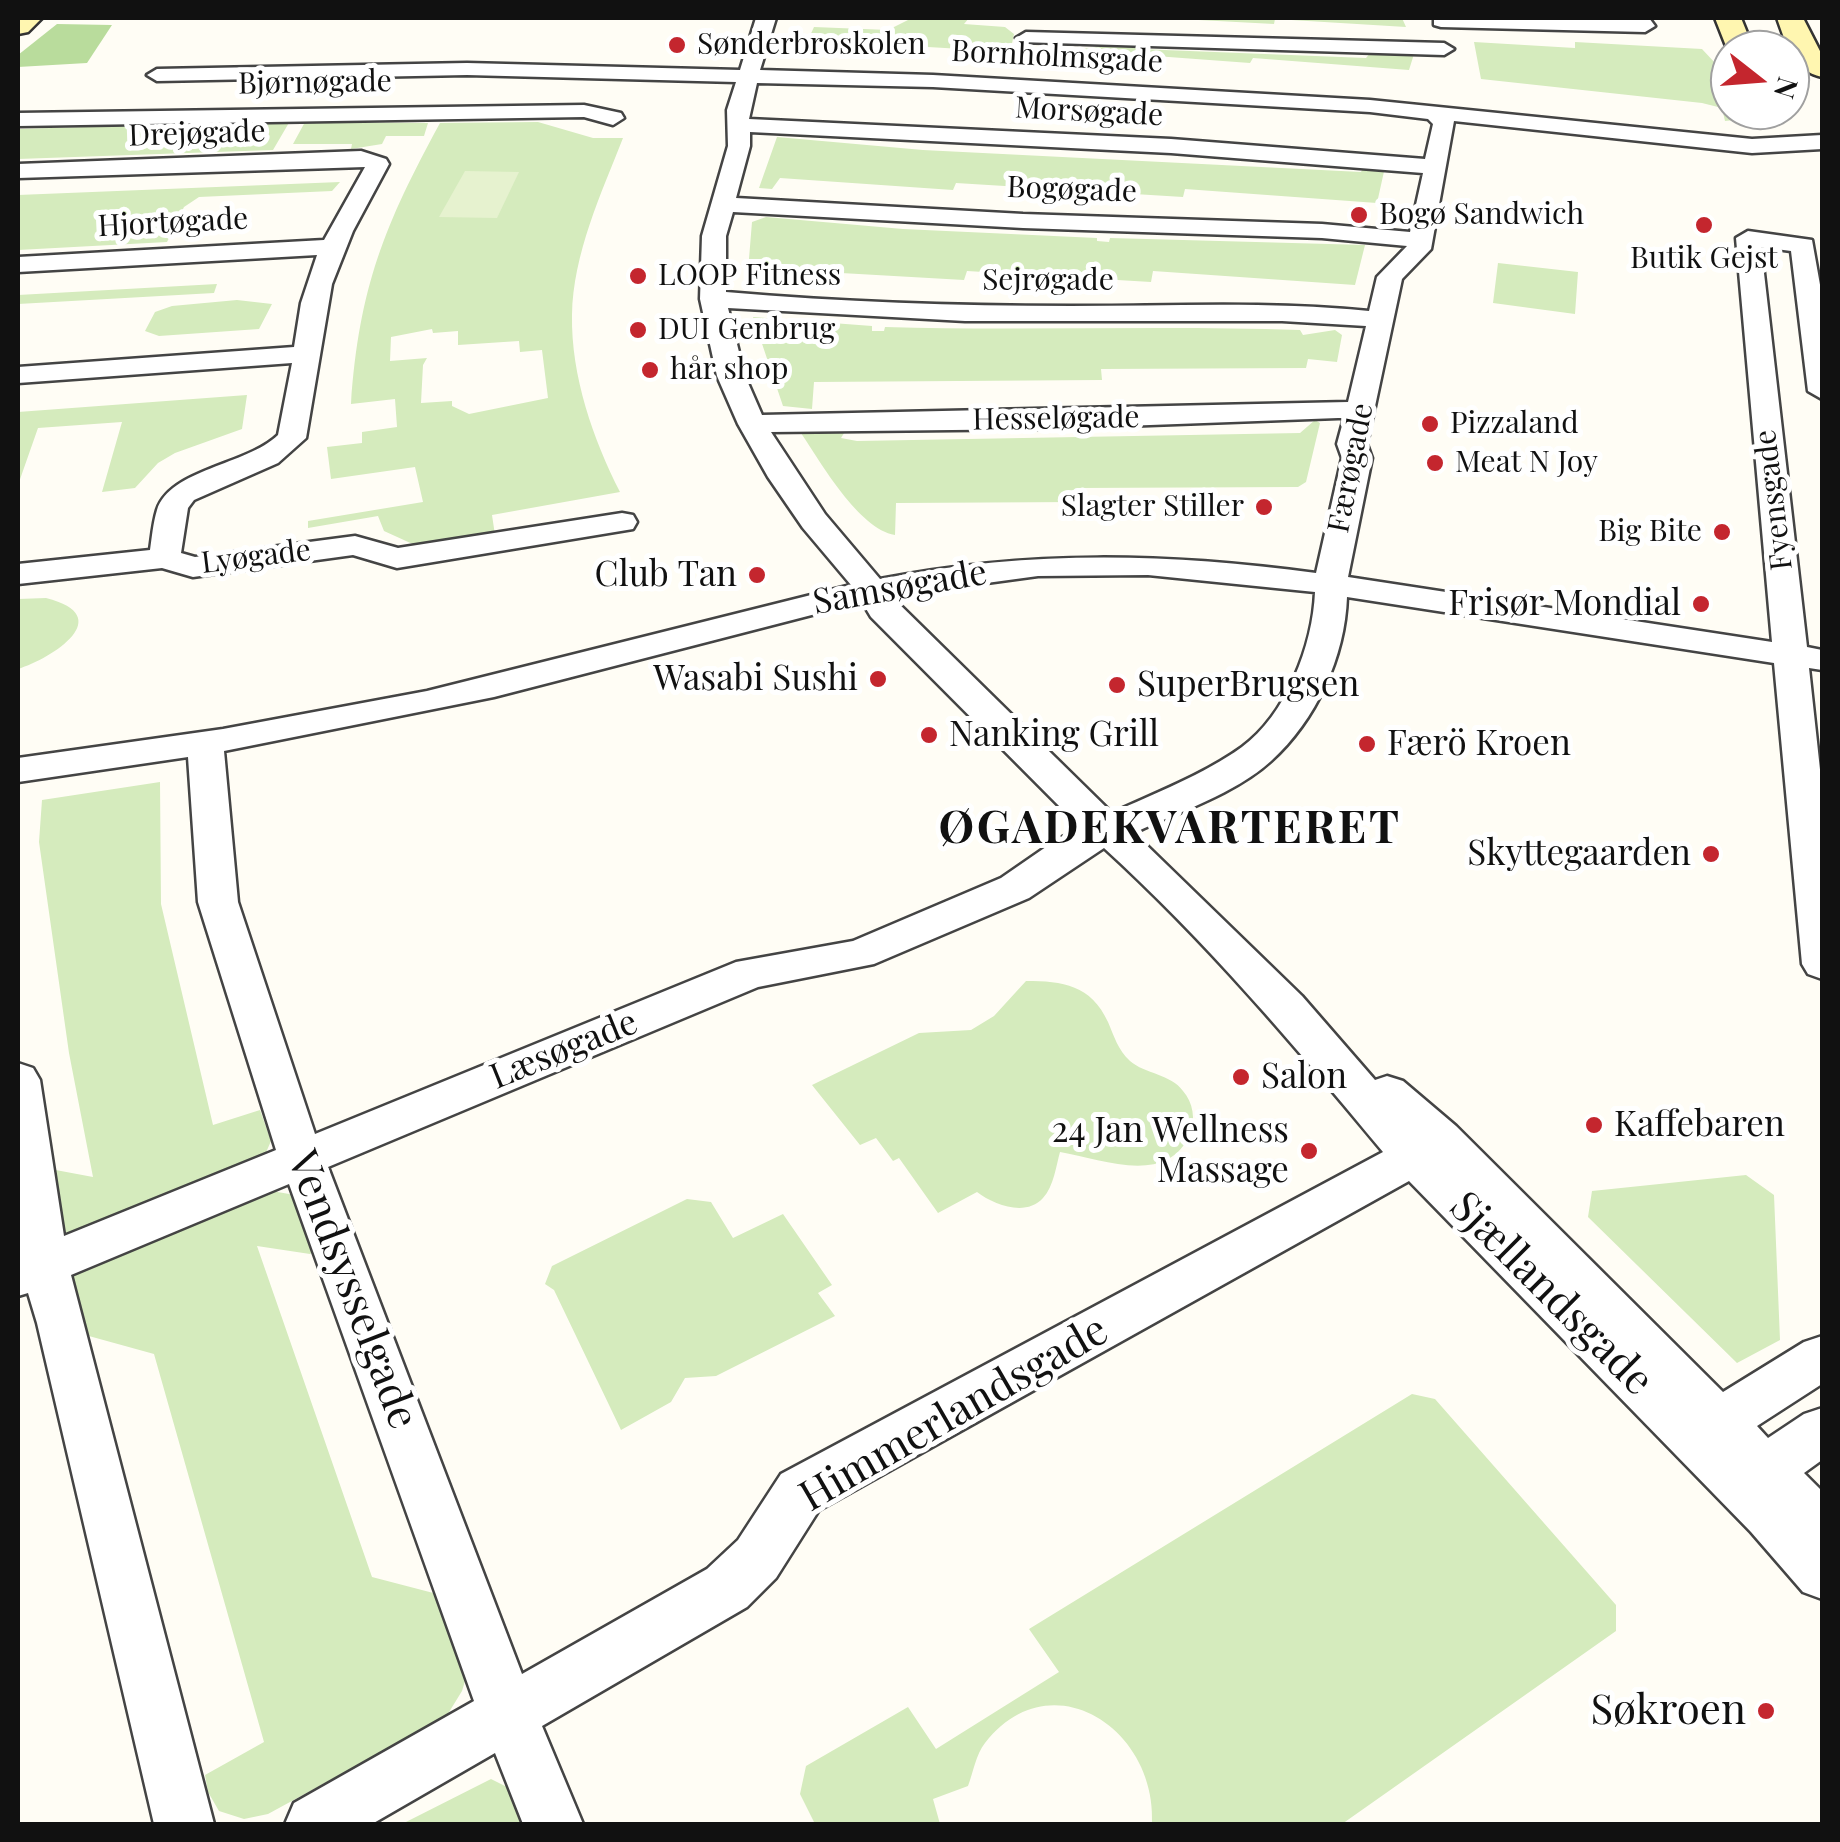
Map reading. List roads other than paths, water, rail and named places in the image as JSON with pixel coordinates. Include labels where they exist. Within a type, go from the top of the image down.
[{"type":"main road","points":[[18,26],[29,18]]},
{"type":"main road","points":[[1789,21],[1805,56],[1822,69]]},
{"type":"street","name":"Sjællandsgade","points":[[766,18],[738,110],[739,146],[714,236],[713,299],[731,376],[752,424],[814,521],[883,610],[1148,865],[1287,1007],[1414,1157],[1706,1430]]},
{"type":"street","points":[[1440,75],[1444,49],[1440,19],[1644,26],[1640,18]]},
{"type":"street","points":[[1026,38],[1444,49]]},
{"type":"street","name":"Bornholmsgade","points":[[157,75],[450,69],[749,74],[1102,88],[1435,105],[1752,146],[1822,142]]},
{"type":"street","name":"Færøgade","points":[[1109,831],[1258,753],[1306,694],[1320,660],[1357,458],[1352,444],[1392,272],[1414,255],[1436,167],[1444,123],[1435,105]]},
{"type":"street","name":"Bjørnøgade","points":[[18,120],[364,112],[584,112],[613,118]]},
{"type":"street","name":"Bornholmsgade","points":[[1653,133],[1752,134],[1822,124]]},
{"type":"street","name":"Morsøgade","points":[[740,126],[1362,159],[1436,167]]},
{"type":"street","name":"Drejøgade","points":[[18,171],[361,158],[378,164]]},
{"type":"street","name":"Lyøgade","points":[[378,164],[333,247],[314,302],[304,354],[297,430],[289,441],[252,464],[198,484],[183,494],[172,507],[164,558],[193,566],[355,544],[397,558],[622,522]]},
{"type":"street","name":"Bogøgade","points":[[721,204],[1023,221],[1282,229],[1420,240]]},
{"type":"street","name":"Fyensgade","points":[[1822,391],[1803,245],[1748,238],[1770,479],[1808,658],[1822,964]]},
{"type":"street","name":"Hjortøgade","points":[[18,264],[333,247]]},
{"type":"street","name":"Sejrøgade","points":[[713,299],[927,312],[1241,312],[1382,320]]},
{"type":"street","points":[[18,374],[304,354]]},
{"type":"street","name":"Hesseløgade","points":[[752,424],[1062,420],[1338,409],[1360,412]]},
{"type":"street","points":[[18,574],[164,558]]},
{"type":"street","name":"Samsøgade","points":[[18,770],[206,742],[541,674],[803,604],[981,571],[1118,564],[1243,571],[1808,658]]},
{"type":"street","name":"Vendsysselgade","points":[[206,742],[218,902],[302,1158],[508,1714],[553,1824]]},
{"type":"street","name":"Læsøgade","points":[[31,1271],[751,973],[860,954],[1015,888],[1070,849],[1109,831]]},
{"type":"street","name":"Sjællandsgade","points":[[1287,1007],[1440,1139],[1752,1477],[1822,1574]]},
{"type":"street","points":[[18,1080],[31,1271],[62,1324],[184,1824]]},
{"type":"street","name":"Himmerlandsgade","points":[[315,1824],[727,1588],[758,1559],[800,1492],[1414,1157]]},
{"type":"street","points":[[1706,1430],[1822,1358]]},
{"type":"street","points":[[1752,1477],[1822,1431]]},
{"type":"street","name":"Sjællandsgade","points":[[1752,1477],[1822,1528]]},
{"type":"place","name":"Sønderbroskolen","points":[[677,45]]},
{"type":"place","name":"Bogø Sandwich","points":[[1359,215]]},
{"type":"place","name":"Butik Gejst","points":[[1704,225]]},
{"type":"place","name":"LOOP Fitness","points":[[638,276]]},
{"type":"place","name":"DUI Genbrug","points":[[638,330]]},
{"type":"place","name":"hår shop","points":[[650,370]]},
{"type":"place","name":"Pizzaland","points":[[1430,424]]},
{"type":"place","name":"Meat N Joy","points":[[1435,463]]},
{"type":"place","name":"Slagter Stiller","points":[[1264,507]]},
{"type":"place","name":"Big Bite","points":[[1722,532]]},
{"type":"place","name":"Club Tan","points":[[757,575]]},
{"type":"place","name":"Frisør Mondial","points":[[1701,604]]},
{"type":"place","name":"Wasabi Sushi","points":[[878,679]]},
{"type":"place","name":"SuperBrugsen","points":[[1117,685]]},
{"type":"place","name":"Nanking Grill","points":[[929,735]]},
{"type":"place","name":"Færö Kroen","points":[[1367,744]]},
{"type":"place","name":"Skyttegaarden","points":[[1711,854]]},
{"type":"place","name":"Salon","points":[[1241,1077]]},
{"type":"place","name":"Kaffebaren","points":[[1594,1125]]},
{"type":"place","name":"24 Jan Wellness Massage","points":[[1309,1151]]},
{"type":"place","name":"Søkroen","points":[[1766,1711]]},
{"type":"district","name":"ØGADEKVARTERET","points":[[1170,829]]}]
